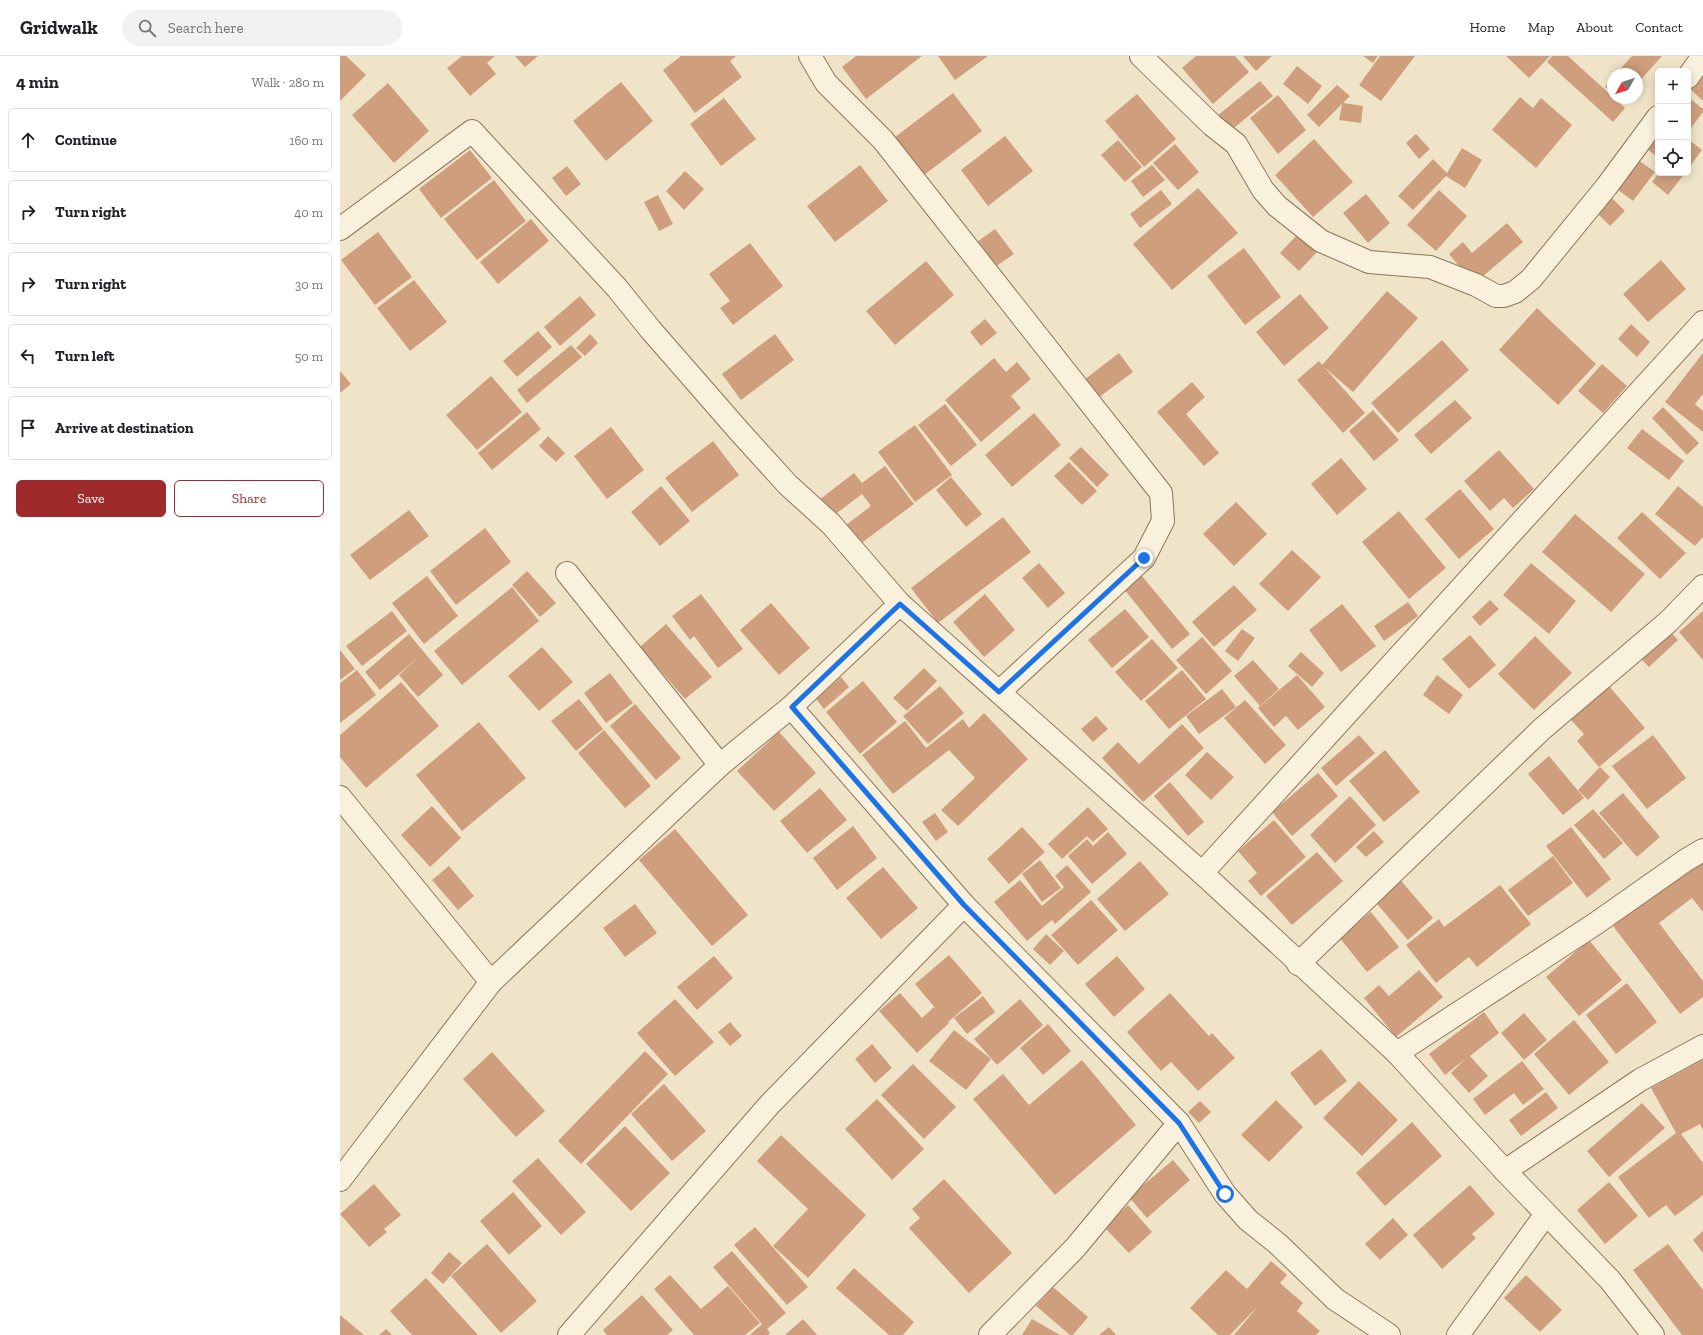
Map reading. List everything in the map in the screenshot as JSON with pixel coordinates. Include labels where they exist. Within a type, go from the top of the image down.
[{"type":"street","points":[[810,56],[826,83],[883,140],[1161,493],[1163,521],[1144,558],[999,692]]},
{"type":"street","points":[[1141,56],[1212,124],[1236,144],[1264,190],[1277,206],[1321,241],[1369,262],[1430,266],[1476,285],[1496,296],[1504,296],[1515,292],[1531,278],[1607,186],[1655,121]]},
{"type":"street","points":[[1691,73],[1703,56]]},
{"type":"street","points":[[340,229],[472,131],[617,288],[650,329],[739,431],[788,485],[831,524],[900,604],[1202,873],[1298,964],[1397,1053],[1505,1171],[1610,1280],[1653,1335]]},
{"type":"street","points":[[1202,873],[1703,322]]},
{"type":"street","points":[[567,573],[720,765]]},
{"type":"street","points":[[1298,964],[1542,729],[1668,622],[1703,586]]},
{"type":"street","points":[[340,1180],[491,982],[720,765],[792,707],[900,604]]},
{"type":"street","points":[[792,707],[964,905],[1179,1123],[1225,1194],[1248,1220],[1278,1244],[1335,1299],[1389,1335]]},
{"type":"street","points":[[340,797],[491,982]]},
{"type":"street","points":[[1397,1053],[1582,932],[1686,860],[1703,850]]},
{"type":"street","points":[[570,1335],[770,1104],[964,905]]},
{"type":"street","points":[[1505,1171],[1640,1080],[1703,1046]]},
{"type":"street","points":[[990,1335],[1075,1248],[1179,1123]]},
{"type":"street","points":[[1458,1335],[1546,1214]]},
{"type":"building","points":[[340,56],[346,56],[366,75],[340,101]]},
{"type":"building","points":[[462,56],[495,56],[487,63],[496,74],[470,96],[447,68]]},
{"type":"building","points":[[515,56],[538,56],[525,67]]},
{"type":"building","points":[[681,56],[736,56],[730,61],[742,77],[695,113],[663,70]]},
{"type":"building","points":[[856,56],[922,56],[866,99],[842,67]]},
{"type":"building","points":[[938,56],[988,56],[955,80]]},
{"type":"building","points":[[1196,56],[1235,56],[1249,72],[1213,104],[1182,68]]},
{"type":"building","points":[[1243,56],[1272,56],[1256,71]]},
{"type":"building","points":[[1363,56],[1378,56],[1373,63]]},
{"type":"building","points":[[1380,56],[1415,56],[1381,101],[1359,85]]},
{"type":"building","points":[[1506,56],[1550,56],[1529,78]]},
{"type":"building","points":[[1552,56],[1568,56],[1607,92],[1607,104],[1621,104],[1625,108],[1613,122],[1547,62]]},
{"type":"building","points":[[1632,56],[1662,56],[1643,77],[1643,68],[1621,68]]},
{"type":"building","points":[[1703,56],[1703,101],[1691,90],[1691,81]]},
{"type":"building","points":[[1297,66],[1322,86],[1308,104],[1283,84]]},
{"type":"building","points":[[1260,81],[1273,96],[1229,132],[1217,116]]},
{"type":"building","points":[[621,82],[653,121],[606,161],[573,121]]},
{"type":"building","points":[[388,83],[429,131],[394,163],[352,115]]},
{"type":"building","points":[[1337,85],[1350,96],[1343,103],[1363,106],[1361,123],[1339,120],[1342,104],[1319,127],[1307,115]]},
{"type":"building","points":[[953,93],[982,131],[924,175],[895,137]]},
{"type":"building","points":[[1137,94],[1176,139],[1144,167],[1105,121]]},
{"type":"building","points":[[1278,95],[1306,130],[1278,154],[1250,118]]},
{"type":"building","points":[[1520,97],[1533,108],[1541,98],[1572,125],[1536,168],[1492,130]]},
{"type":"building","points":[[724,98],[756,139],[721,166],[690,124]]},
{"type":"building","points":[[1691,99],[1703,109],[1703,112],[1691,128]]},
{"type":"building","points":[[1416,134],[1430,149],[1419,159],[1406,143]]},
{"type":"building","points":[[1655,135],[1655,155],[1638,141]]},
{"type":"building","points":[[1005,136],[1033,171],[988,206],[961,170]]},
{"type":"building","points":[[1314,139],[1353,182],[1313,217],[1275,175]]},
{"type":"building","points":[[1118,140],[1142,167],[1125,182],[1101,155]]},
{"type":"building","points":[[1691,141],[1702,150],[1691,165]]},
{"type":"building","points":[[1175,144],[1199,172],[1178,190],[1153,163]]},
{"type":"building","points":[[1462,148],[1482,160],[1465,188],[1446,176],[1413,210],[1398,196],[1433,159],[1447,173]]},
{"type":"building","points":[[470,150],[492,178],[441,218],[419,189]]},
{"type":"building","points":[[1627,152],[1655,172],[1633,201],[1606,181]]},
{"type":"building","points":[[860,165],[888,201],[835,242],[807,206]]},
{"type":"building","points":[[1152,165],[1165,180],[1143,197],[1131,181]]},
{"type":"building","points":[[567,166],[581,184],[566,196],[552,178]]},
{"type":"building","points":[[685,171],[704,189],[684,210],[666,191]]},
{"type":"building","points":[[1657,176],[1683,176],[1668,195],[1652,182]]},
{"type":"building","points":[[494,180],[526,221],[477,260],[444,219]]},
{"type":"building","points":[[1601,187],[1625,211],[1610,226],[1586,202]]},
{"type":"building","points":[[1198,188],[1238,233],[1172,290],[1133,244]]},
{"type":"building","points":[[1161,190],[1172,204],[1140,228],[1130,214]]},
{"type":"building","points":[[1439,190],[1467,216],[1436,251],[1407,225]]},
{"type":"building","points":[[1366,194],[1390,223],[1368,243],[1343,213]]},
{"type":"building","points":[[658,195],[673,224],[659,231],[644,202]]},
{"type":"building","points":[[531,219],[549,241],[498,284],[480,262]]},
{"type":"building","points":[[1507,223],[1523,242],[1474,284],[1449,254],[1463,242],[1472,253]]},
{"type":"building","points":[[995,229],[1014,254],[989,271],[970,247]]},
{"type":"building","points":[[378,232],[412,277],[375,305],[341,260]]},
{"type":"building","points":[[1298,234],[1317,252],[1299,271],[1280,253]]},
{"type":"building","points":[[750,243],[783,286],[733,325],[720,308],[730,301],[709,274]]},
{"type":"building","points":[[1244,248],[1281,297],[1245,325],[1207,276]]},
{"type":"building","points":[[1661,260],[1686,289],[1648,322],[1623,294]]},
{"type":"building","points":[[926,261],[954,295],[895,345],[866,311]]},
{"type":"building","points":[[414,280],[447,322],[410,351],[377,308]]},
{"type":"building","points":[[1387,291],[1418,318],[1353,392],[1324,367],[1365,413],[1343,433],[1297,380],[1319,361],[1322,365]]},
{"type":"building","points":[[1300,294],[1329,328],[1284,366],[1256,332]]},
{"type":"building","points":[[580,296],[596,315],[560,346],[544,327]]},
{"type":"building","points":[[1537,308],[1596,364],[1558,405],[1499,350]]},
{"type":"building","points":[[985,319],[997,333],[981,346],[970,332]]},
{"type":"building","points":[[1631,324],[1650,342],[1637,357],[1618,339]]},
{"type":"building","points":[[538,331],[552,347],[517,377],[503,361]]},
{"type":"building","points":[[590,334],[598,343],[585,356],[576,348]]},
{"type":"building","points":[[775,334],[794,360],[741,400],[722,374]]},
{"type":"building","points":[[1442,340],[1469,370],[1398,433],[1371,403]]},
{"type":"building","points":[[571,345],[582,357],[527,403],[517,390]]},
{"type":"building","points":[[1119,353],[1133,372],[1094,401],[1080,383]]},
{"type":"building","points":[[1703,353],[1703,394],[1695,404],[1703,411],[1703,432],[1665,402]]},
{"type":"building","points":[[994,358],[1006,372],[1017,362],[1031,379],[1011,396],[1021,408],[981,442],[945,400]]},
{"type":"building","points":[[1602,364],[1627,386],[1603,413],[1578,391]]},
{"type":"building","points":[[340,371],[351,384],[340,393]]},
{"type":"building","points":[[491,376],[522,412],[477,450],[446,415]]},
{"type":"building","points":[[1192,382],[1205,397],[1186,414],[1219,453],[1204,466],[1157,412]]},
{"type":"building","points":[[1455,400],[1472,418],[1431,454],[1414,435]]},
{"type":"building","points":[[945,404],[977,445],[951,466],[918,425]]},
{"type":"building","points":[[1663,407],[1699,443],[1687,455],[1652,418]]},
{"type":"building","points":[[1373,410],[1399,440],[1374,461],[1349,431]]},
{"type":"building","points":[[527,412],[541,429],[492,470],[478,453]]},
{"type":"building","points":[[1034,413],[1061,445],[1012,487],[985,455]]},
{"type":"building","points":[[915,425],[952,475],[915,502],[878,452]]},
{"type":"building","points":[[611,427],[644,470],[607,499],[574,456]]},
{"type":"building","points":[[1642,429],[1684,461],[1669,480],[1627,448]]},
{"type":"building","points":[[548,436],[565,453],[556,462],[539,446]]},
{"type":"building","points":[[713,441],[739,475],[692,512],[665,478]]},
{"type":"building","points":[[1081,447],[1109,475],[1097,487],[1069,458]]},
{"type":"building","points":[[1499,450],[1534,489],[1513,508],[1504,498],[1490,511],[1464,481]]},
{"type":"building","points":[[1341,458],[1367,489],[1337,515],[1311,484]]},
{"type":"building","points":[[1069,462],[1097,491],[1082,505],[1054,476]]},
{"type":"building","points":[[885,466],[914,504],[860,544],[846,525],[871,506],[862,494],[833,516],[819,500],[854,473],[862,483]]},
{"type":"building","points":[[951,477],[982,514],[966,527],[936,490]]},
{"type":"building","points":[[661,486],[690,521],[660,546],[631,512]]},
{"type":"building","points":[[1678,486],[1703,507],[1703,537],[1695,546],[1655,514]]},
{"type":"building","points":[[1460,489],[1494,529],[1459,559],[1425,519]]},
{"type":"building","points":[[1236,502],[1267,534],[1234,566],[1203,534]]},
{"type":"building","points":[[409,510],[429,536],[370,580],[350,555]]},
{"type":"building","points":[[1399,511],[1446,568],[1409,599],[1362,542]]},
{"type":"building","points":[[1642,512],[1686,553],[1660,579],[1617,538]]},
{"type":"building","points":[[1575,514],[1645,574],[1611,612],[1542,552]]},
{"type":"building","points":[[1003,517],[1031,552],[938,623],[911,588]]},
{"type":"building","points":[[485,528],[511,562],[456,605],[430,571]]},
{"type":"building","points":[[1292,550],[1321,577],[1288,611],[1259,584]]},
{"type":"building","points":[[1039,563],[1065,593],[1048,608],[1022,578]]},
{"type":"building","points":[[1531,563],[1576,601],[1549,634],[1503,595]]},
{"type":"building","points":[[1137,570],[1190,634],[1172,649],[1120,584]]},
{"type":"building","points":[[527,571],[556,603],[540,617],[512,585]]},
{"type":"building","points":[[427,576],[458,616],[424,644],[392,603]]},
{"type":"building","points":[[1234,585],[1257,610],[1214,647],[1192,622]]},
{"type":"building","points":[[512,587],[539,621],[462,685],[434,651]]},
{"type":"building","points":[[701,594],[743,649],[718,668],[694,636],[690,640],[672,616]]},
{"type":"building","points":[[985,594],[1015,630],[984,657],[953,622]]},
{"type":"building","points":[[1490,600],[1499,609],[1480,626],[1472,617]]},
{"type":"building","points":[[1408,602],[1418,616],[1384,641],[1374,626]]},
{"type":"building","points":[[771,603],[810,648],[779,675],[740,630]]},
{"type":"building","points":[[1342,604],[1376,646],[1341,672],[1309,630]]},
{"type":"building","points":[[1125,609],[1149,637],[1112,668],[1088,640]]},
{"type":"building","points":[[392,611],[407,631],[362,666],[346,646]]},
{"type":"building","points":[[1703,611],[1703,660],[1679,632]]},
{"type":"building","points":[[666,624],[712,677],[685,699],[640,647]]},
{"type":"building","points":[[1667,628],[1678,640],[1649,667],[1637,655]]},
{"type":"building","points":[[1242,629],[1255,638],[1238,661],[1225,651]]},
{"type":"building","points":[[409,634],[443,675],[418,697],[399,675],[420,656],[380,690],[365,672]]},
{"type":"building","points":[[1470,635],[1496,665],[1469,689],[1442,659]]},
{"type":"building","points":[[1535,636],[1572,673],[1534,710],[1498,674]]},
{"type":"building","points":[[1202,637],[1232,671],[1206,694],[1176,660]]},
{"type":"building","points":[[1152,639],[1178,668],[1141,701],[1115,672]]},
{"type":"building","points":[[542,647],[573,682],[539,711],[508,676]]},
{"type":"building","points":[[340,650],[355,669],[340,680]]},
{"type":"building","points":[[1301,652],[1324,673],[1312,687],[1288,666]]},
{"type":"building","points":[[1253,660],[1279,689],[1260,706],[1234,676]]},
{"type":"building","points":[[924,668],[937,681],[907,711],[893,698]]},
{"type":"building","points":[[357,670],[376,695],[340,723],[340,683]]},
{"type":"building","points":[[1182,670],[1206,699],[1169,729],[1145,701]]},
{"type":"building","points":[[610,673],[633,703],[606,723],[584,693]]},
{"type":"building","points":[[1297,675],[1325,707],[1298,730],[1286,716],[1274,727],[1258,708]]},
{"type":"building","points":[[1437,675],[1463,695],[1449,714],[1423,695]]},
{"type":"building","points":[[841,677],[849,687],[824,709],[816,699]]},
{"type":"building","points":[[863,681],[897,722],[860,754],[826,712]]},
{"type":"building","points":[[401,682],[439,726],[366,788],[340,757],[340,735]]},
{"type":"building","points":[[940,686],[964,713],[928,744],[903,716]]},
{"type":"building","points":[[1609,686],[1645,728],[1599,767],[1577,741],[1584,734],[1570,719]]},
{"type":"building","points":[[1222,689],[1236,707],[1199,734],[1186,716]]},
{"type":"building","points":[[579,699],[603,729],[576,751],[551,721]]},
{"type":"building","points":[[1245,700],[1286,745],[1265,764],[1224,718]]},
{"type":"building","points":[[635,704],[681,758],[656,780],[610,726]]},
{"type":"building","points":[[984,713],[1028,759],[958,826],[941,810],[975,778],[949,750],[893,794],[862,755],[905,721],[926,748],[963,719],[969,728]]},
{"type":"building","points":[[1096,716],[1108,729],[1093,742],[1081,729]]},
{"type":"building","points":[[479,722],[526,778],[462,831],[416,775]]},
{"type":"building","points":[[1182,724],[1204,748],[1143,802],[1102,758],[1118,742],[1139,764]]},
{"type":"building","points":[[604,730],[651,786],[625,808],[578,753]]},
{"type":"building","points":[[779,732],[816,773],[774,811],[737,771]]},
{"type":"building","points":[[1359,735],[1375,753],[1336,786],[1321,768]]},
{"type":"building","points":[[1653,735],[1686,778],[1647,809],[1612,766]]},
{"type":"building","points":[[1385,750],[1420,792],[1384,822],[1349,781]]},
{"type":"building","points":[[1207,752],[1234,777],[1211,800],[1185,775]]},
{"type":"building","points":[[1549,756],[1584,798],[1563,815],[1528,774]]},
{"type":"building","points":[[1600,767],[1610,777],[1588,800],[1578,790]]},
{"type":"building","points":[[1318,773],[1338,796],[1292,836],[1272,812]]},
{"type":"building","points":[[1170,782],[1204,822],[1188,836],[1154,796]]},
{"type":"building","points":[[820,788],[847,820],[807,853],[780,821]]},
{"type":"building","points":[[1623,793],[1660,837],[1637,857],[1599,813]]},
{"type":"building","points":[[1350,796],[1376,825],[1335,863],[1310,835]]},
{"type":"building","points":[[432,806],[461,838],[430,867],[401,835]]},
{"type":"building","points":[[1088,807],[1108,829],[1093,842],[1087,836],[1062,859],[1048,844]]},
{"type":"building","points":[[1593,809],[1623,843],[1604,859],[1574,825]]},
{"type":"building","points":[[935,813],[948,832],[936,841],[922,822]]},
{"type":"building","points":[[1274,820],[1306,857],[1261,896],[1248,881],[1257,873],[1238,851]]},
{"type":"building","points":[[853,826],[877,858],[837,890],[813,858]]},
{"type":"building","points":[[1022,827],[1045,852],[1009,884],[987,859]]},
{"type":"building","points":[[1571,827],[1611,879],[1587,898],[1546,846]]},
{"type":"building","points":[[675,829],[748,915],[712,946],[639,860]]},
{"type":"building","points":[[1374,831],[1384,842],[1366,857],[1356,847]]},
{"type":"building","points":[[1108,832],[1127,854],[1092,884],[1068,856],[1087,839],[1093,846]]},
{"type":"building","points":[[1317,852],[1343,881],[1292,925],[1266,896]]},
{"type":"building","points":[[1553,856],[1573,883],[1528,916],[1508,890]]},
{"type":"building","points":[[1040,860],[1061,888],[1042,902],[1022,874]]},
{"type":"building","points":[[1703,860],[1703,912],[1692,898],[1659,923],[1703,981],[1703,997],[1680,1014],[1613,926],[1684,871]]},
{"type":"building","points":[[1140,861],[1169,894],[1125,931],[1097,899]]},
{"type":"building","points":[[1067,865],[1091,892],[1055,924],[1052,920],[1027,941],[994,902],[1020,880],[1042,906],[1064,887],[1055,876]]},
{"type":"building","points":[[449,866],[474,896],[458,910],[432,880]]},
{"type":"building","points":[[883,867],[918,908],[881,939],[846,898]]},
{"type":"building","points":[[1397,876],[1433,918],[1408,940],[1372,898]]},
{"type":"building","points":[[1500,885],[1531,924],[1477,967],[1469,957],[1436,983],[1406,945],[1439,919],[1444,927]]},
{"type":"building","points":[[1091,900],[1118,930],[1078,965],[1051,935]]},
{"type":"building","points":[[635,904],[657,933],[625,957],[603,928]]},
{"type":"building","points":[[1371,912],[1399,947],[1367,972],[1339,937]]},
{"type":"building","points":[[1046,934],[1064,951],[1050,965],[1033,949]]},
{"type":"building","points":[[1589,940],[1622,980],[1579,1016],[1546,977]]},
{"type":"building","points":[[949,955],[982,993],[948,1022],[949,1023],[917,1053],[879,1011],[900,993],[922,1018],[934,1007],[937,1010],[915,984]]},
{"type":"building","points":[[714,956],[733,978],[697,1010],[677,987]]},
{"type":"building","points":[[1117,956],[1145,989],[1114,1017],[1085,984]]},
{"type":"building","points":[[1419,970],[1443,997],[1396,1037],[1364,998],[1379,985],[1389,996]]},
{"type":"building","points":[[1627,983],[1657,1022],[1616,1054],[1586,1015]]},
{"type":"building","points":[[1170,993],[1209,1036],[1212,1033],[1235,1058],[1198,1091],[1171,1062],[1161,1071],[1127,1032]]},
{"type":"building","points":[[983,996],[995,1012],[967,1034],[954,1018]]},
{"type":"building","points":[[675,999],[714,1042],[675,1076],[637,1033]]},
{"type":"building","points":[[1020,999],[1043,1025],[997,1065],[974,1039]]},
{"type":"building","points":[[1484,1012],[1499,1033],[1470,1056],[1488,1076],[1469,1093],[1451,1073],[1465,1059],[1445,1075],[1429,1054]]},
{"type":"building","points":[[1524,1013],[1547,1040],[1524,1060],[1501,1033]]},
{"type":"building","points":[[1574,1020],[1609,1062],[1569,1095],[1534,1054]]},
{"type":"building","points":[[730,1022],[742,1036],[730,1046],[718,1032]]},
{"type":"building","points":[[1048,1024],[1071,1051],[1043,1075],[1020,1048]]},
{"type":"building","points":[[954,1030],[991,1059],[966,1090],[929,1061]]},
{"type":"building","points":[[872,1044],[892,1068],[875,1083],[855,1059]]},
{"type":"building","points":[[1321,1049],[1347,1081],[1315,1106],[1290,1073]]},
{"type":"building","points":[[645,1051],[668,1074],[581,1164],[558,1141]]},
{"type":"building","points":[[492,1052],[545,1111],[516,1137],[463,1079]]},
{"type":"building","points":[[1082,1060],[1136,1125],[1055,1195],[973,1099],[1003,1074],[1029,1105]]},
{"type":"building","points":[[1703,1060],[1703,1130],[1700,1124],[1681,1134],[1703,1163],[1703,1195],[1675,1216],[1666,1205],[1649,1218],[1618,1177],[1676,1133],[1651,1088]]},
{"type":"building","points":[[1522,1061],[1544,1089],[1523,1105],[1514,1093],[1485,1115],[1473,1099]]},
{"type":"building","points":[[913,1064],[956,1107],[924,1139],[881,1095]]},
{"type":"building","points":[[1359,1081],[1398,1120],[1362,1156],[1323,1118]]},
{"type":"building","points":[[664,1084],[706,1131],[672,1161],[631,1114]]},
{"type":"building","points":[[1546,1092],[1558,1108],[1521,1136],[1509,1120]]},
{"type":"building","points":[[877,1099],[924,1149],[892,1180],[845,1129]]},
{"type":"building","points":[[1276,1100],[1303,1127],[1269,1162],[1241,1135]]},
{"type":"building","points":[[1200,1101],[1211,1112],[1199,1123],[1188,1112]]},
{"type":"building","points":[[1642,1103],[1665,1128],[1609,1177],[1587,1151]]},
{"type":"building","points":[[1412,1122],[1442,1156],[1385,1206],[1356,1173]]},
{"type":"building","points":[[625,1126],[670,1173],[631,1211],[586,1164]]},
{"type":"building","points":[[781,1135],[866,1215],[808,1278],[773,1246],[808,1209],[757,1161]]},
{"type":"building","points":[[538,1158],[586,1212],[561,1235],[512,1181]]},
{"type":"building","points":[[1173,1160],[1190,1180],[1147,1218],[1129,1197]]},
{"type":"building","points":[[944,1179],[1012,1253],[969,1293],[909,1228],[920,1218],[912,1209]]},
{"type":"building","points":[[1609,1182],[1638,1216],[1605,1244],[1577,1210]]},
{"type":"building","points":[[374,1184],[401,1215],[384,1229],[387,1232],[369,1247],[340,1214]]},
{"type":"building","points":[[1470,1185],[1495,1214],[1472,1234],[1476,1238],[1442,1269],[1413,1235]]},
{"type":"building","points":[[513,1192],[542,1226],[509,1255],[480,1221]]},
{"type":"building","points":[[1128,1205],[1152,1232],[1129,1253],[1104,1227]]},
{"type":"building","points":[[1393,1218],[1408,1235],[1380,1260],[1365,1244]]},
{"type":"building","points":[[755,1227],[808,1287],[787,1305],[734,1245]]},
{"type":"building","points":[[1703,1231],[1703,1253],[1693,1240]]},
{"type":"building","points":[[487,1244],[537,1301],[501,1333],[451,1276]]},
{"type":"building","points":[[1668,1244],[1703,1290],[1703,1335],[1682,1335],[1633,1270]]},
{"type":"building","points":[[732,1251],[786,1313],[767,1329],[770,1333],[768,1335],[750,1335],[762,1324],[713,1267]]},
{"type":"building","points":[[449,1252],[462,1263],[443,1284],[431,1273]]},
{"type":"building","points":[[1271,1261],[1287,1275],[1280,1283],[1303,1303],[1297,1311],[1320,1331],[1316,1335],[1234,1335],[1258,1306],[1230,1335],[1218,1335],[1190,1308],[1226,1270],[1247,1289]]},
{"type":"building","points":[[854,1268],[914,1322],[903,1335],[889,1335],[836,1288]]},
{"type":"building","points":[[670,1275],[701,1309],[728,1286],[760,1323],[745,1335],[694,1335],[654,1289]]},
{"type":"building","points":[[1526,1275],[1562,1310],[1540,1332],[1504,1298]]},
{"type":"building","points":[[426,1278],[478,1335],[412,1335],[390,1311]]},
{"type":"building","points":[[1053,1287],[1088,1317],[1073,1335],[1070,1335],[1036,1306]]},
{"type":"building","points":[[642,1295],[673,1330],[667,1335],[607,1335],[603,1330]]},
{"type":"building","points":[[340,1315],[364,1335],[340,1335]]},
{"type":"building","points":[[803,1319],[817,1335],[785,1335]]},
{"type":"building","points":[[1032,1319],[1060,1335],[1022,1335]]},
{"type":"building","points":[[1109,1327],[1116,1335],[1099,1335]]},
{"type":"building","points":[[386,1329],[392,1335],[379,1335]]},
{"type":"route","points":[[1144,558],[999,692],[900,604],[792,707],[964,905],[1179,1123],[1225,1194]]}]
